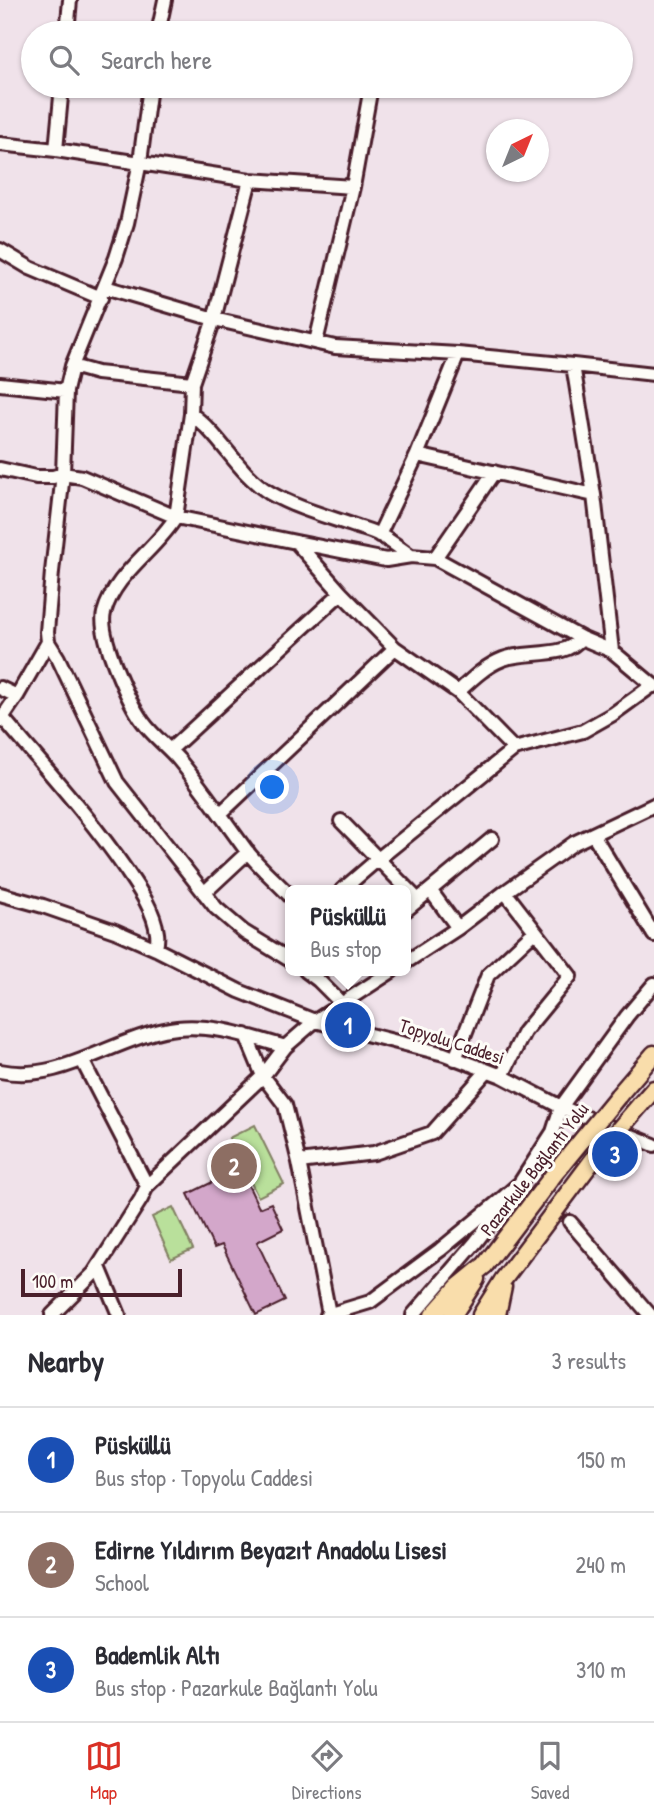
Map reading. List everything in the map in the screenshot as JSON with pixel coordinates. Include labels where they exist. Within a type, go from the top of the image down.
[{"type":"main road","name":"Pazarkule Bağlantı Yolu","points":[[453,1315],[485,1265],[555,1173],[654,1054]]},
{"type":"main road","points":[[481,1315],[503,1280],[593,1160],[654,1088]]},
{"type":"main road","points":[[433,1315],[457,1288],[485,1265]]},
{"type":"main road","points":[[497,1315],[503,1280]]},
{"type":"street","points":[[67,21],[70,0]]},
{"type":"street","points":[[161,21],[165,0]]},
{"type":"street","points":[[56,150],[61,98]]},
{"type":"street","points":[[148,98],[140,162],[127,223],[103,292],[72,366],[66,391],[63,474],[51,572],[48,642],[117,782],[216,908],[237,926],[285,957]]},
{"type":"street","points":[[316,342],[353,187],[369,98]]},
{"type":"street","points":[[0,144],[140,162],[250,180],[353,187]]},
{"type":"street","points":[[250,180],[214,319],[192,383],[191,414],[176,517],[162,537],[115,587],[103,614],[103,626],[119,678],[142,722],[170,750],[248,852],[285,891]]},
{"type":"street","points":[[0,250],[30,268],[103,292],[316,342],[356,349],[458,355],[654,374]]},
{"type":"street","points":[[379,535],[418,455],[458,355]]},
{"type":"street","points":[[573,365],[594,495],[612,651]]},
{"type":"street","points":[[72,366],[97,373],[192,383]]},
{"type":"street","points":[[0,384],[66,391]]},
{"type":"street","points":[[191,414],[213,432],[235,462],[268,492],[288,503],[379,535],[411,556]]},
{"type":"street","points":[[418,455],[594,495]]},
{"type":"street","points":[[0,469],[36,477],[63,474],[82,477],[176,517],[296,542],[386,560],[411,556],[435,558],[581,638],[612,651],[653,685],[613,714],[583,731],[514,749],[348,885]]},
{"type":"street","points":[[435,558],[494,472]]},
{"type":"street","points":[[296,542],[395,648],[458,692],[514,749]]},
{"type":"street","points":[[170,750],[341,593]]},
{"type":"street","points":[[458,692],[484,669],[500,660],[565,650],[573,647],[581,638]]},
{"type":"street","points":[[48,642],[18,696],[1,720],[107,841],[148,906],[157,932],[156,949]]},
{"type":"street","points":[[220,814],[395,648]]},
{"type":"street","points":[[0,688],[18,696]]},
{"type":"street","points":[[411,959],[458,928],[574,843],[652,810]]},
{"type":"street","points":[[341,821],[403,885]]},
{"type":"street","points":[[593,834],[654,936]]},
{"type":"street","points":[[411,906],[492,839]]},
{"type":"street","points":[[204,893],[248,852]]},
{"type":"street","points":[[430,890],[458,928]]},
{"type":"street","points":[[502,1076],[524,1032],[570,976],[505,892]]},
{"type":"street","points":[[411,893],[418,900]]},
{"type":"street","name":"Topyolu Caddesi","points":[[0,894],[79,918],[156,949],[239,991],[315,1021],[455,1059],[502,1076],[561,1107],[654,1145]]},
{"type":"street","points":[[455,1059],[488,975],[535,931]]},
{"type":"street","points":[[313,976],[341,1003]]},
{"type":"street","points":[[52,1315],[99,1267],[148,1186],[263,1076],[285,1046],[315,1021],[384,976]]},
{"type":"street","points":[[246,1035],[263,1076],[285,1105],[299,1162],[328,1314],[370,1302],[440,1250],[520,1182],[553,1132],[561,1107],[626,1016],[654,984]]},
{"type":"street","points":[[0,1071],[35,1073],[82,1060],[152,1033],[177,1028],[203,1028],[246,1035],[285,1046]]},
{"type":"street","points":[[82,1060],[148,1186]]},
{"type":"street","points":[[299,1162],[374,1153],[432,1133],[487,1071]]},
{"type":"street","points":[[413,1315],[499,1212],[497,1203]]},
{"type":"street","points":[[570,1222],[651,1311]]},
{"type":"street","points":[[99,1267],[119,1315]]},
{"type":"green space","points":[[255,1125],[284,1184],[258,1197],[229,1138]]},
{"type":"green space","points":[[173,1207],[193,1249],[171,1259],[152,1217]]},
{"type":"building","points":[[243,1174],[259,1208],[271,1203],[283,1229],[257,1242],[285,1301],[256,1315],[222,1245],[214,1248],[188,1194],[227,1175],[229,1181]]},
{"type":"tunnel","points":[[520,1183],[570,1222]]},
{"type":"place","name":"Püsküllü","points":[[348,1025]]},
{"type":"place","name":"Bademlik Altı","points":[[615,1154]]},
{"type":"place","name":"Edirne Yıldırım Beyazıt Anadolu Lisesi","points":[[234,1166]]}]
